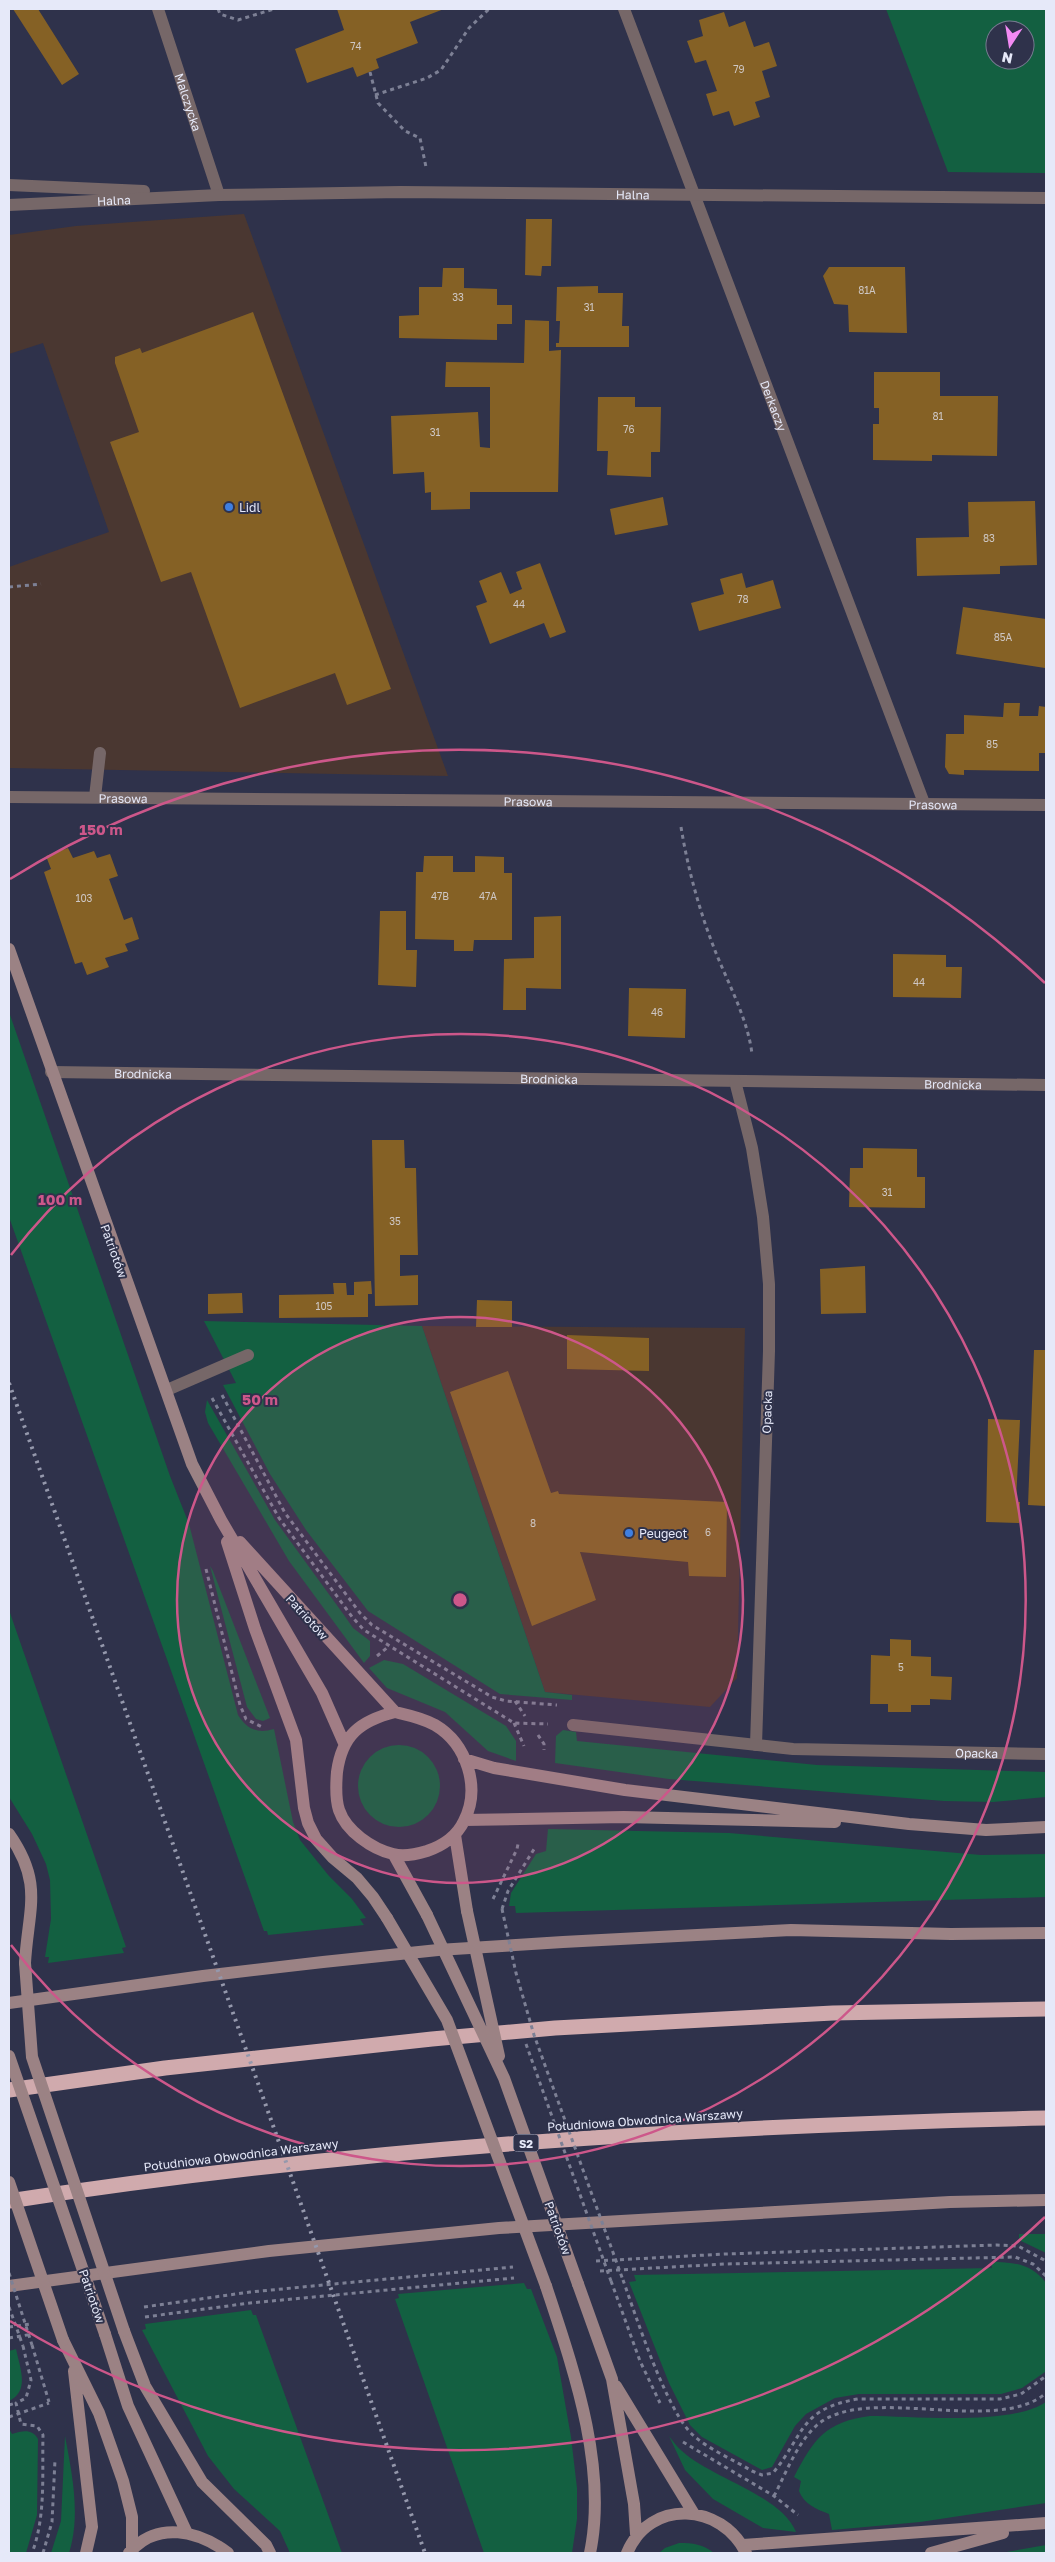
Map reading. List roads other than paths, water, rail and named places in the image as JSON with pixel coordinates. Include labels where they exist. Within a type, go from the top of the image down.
[{"type":"highway","points":[[9,2090],[175,2067],[564,2027],[833,2013],[1046,2009]]},
{"type":"highway","name":"Południowa Obwodnica Warszawy","points":[[9,2201],[152,2180],[364,2156],[606,2136],[778,2126],[1046,2118]]},
{"type":"main road","name":"Patriotów","points":[[9,949],[143,1331],[167,1390],[192,1464],[221,1520],[322,1693],[344,1744]]},
{"type":"main road","name":"Patriotów","points":[[221,1520],[395,1712]]},
{"type":"main road","points":[[221,1520],[255,1629],[296,1740],[304,1808],[308,1823],[316,1839],[333,1858],[357,1878],[373,1897],[447,2020],[546,2286],[577,2383],[596,2490],[594,2533],[590,2553]]},
{"type":"main road","points":[[395,1712],[435,1725],[448,1737],[464,1759],[471,1775],[469,1809],[465,1820],[455,1835],[435,1848],[418,1853],[394,1855],[368,1842],[350,1829],[339,1810],[335,1786],[344,1744],[363,1723],[395,1712]]},
{"type":"main road","points":[[464,1759],[494,1768],[625,1790],[909,1824],[986,1830],[1046,1827]]},
{"type":"main road","points":[[465,1820],[614,1817],[909,1824]]},
{"type":"main road","points":[[9,1834],[27,1865],[31,1886],[32,1909],[25,1962],[32,2057],[124,2331],[145,2386],[202,2482],[266,2545],[270,2553]]},
{"type":"main road","name":"Patriotów","points":[[455,1835],[467,1911],[504,2078]]},
{"type":"main road","name":"Patriotów","points":[[394,1855],[427,1915],[504,2078],[612,2379],[634,2504],[636,2534]]},
{"type":"main road","points":[[9,2004],[203,1976],[305,1964],[438,1950],[554,1942],[674,1934],[791,1930],[951,1934],[1046,1933]]},
{"type":"main road","name":"Patriotów","points":[[9,2056],[128,2406],[186,2532]]},
{"type":"main road","points":[[9,2182],[63,2340],[99,2413],[123,2481],[132,2518],[131,2552]]},
{"type":"main road","points":[[9,2286],[269,2251],[480,2230],[930,2202],[1046,2200]]},
{"type":"main road","points":[[73,2363],[92,2527],[86,2553]]},
{"type":"main road","name":"Patriotów","points":[[612,2379],[694,2514]]},
{"type":"main road","points":[[627,2553],[636,2534],[650,2522],[662,2516],[694,2514],[726,2528],[738,2537],[744,2549],[1029,2526],[1046,2523]]},
{"type":"main road","points":[[931,2553],[1029,2526]]},
{"type":"main road","points":[[131,2552],[152,2536],[166,2532],[186,2532],[208,2540],[228,2553]]},
{"type":"street","name":"Malczycka","points":[[158,9],[219,195]]},
{"type":"street","name":"Derkaczy","points":[[624,9],[692,195],[924,803]]},
{"type":"street","name":"Halna","points":[[9,185],[219,195]]},
{"type":"street","name":"Halna","points":[[9,205],[219,195],[428,192],[1046,198]]},
{"type":"street","points":[[95,797],[100,753]]},
{"type":"street","name":"Prasowa","points":[[9,797],[1046,805]]},
{"type":"street","name":"Brodnicka","points":[[51,1072],[1046,1085]]},
{"type":"street","name":"Opacka","points":[[735,1081],[752,1148],[762,1207],[769,1284],[770,1351],[756,1702],[756,1746]]},
{"type":"street","points":[[167,1390],[248,1354]]},
{"type":"street","name":"Opacka","points":[[573,1725],[793,1749],[1046,1754]]},
{"type":"railway","points":[[9,1383],[425,2553]]},
{"type":"place","name":"Lidl","points":[[229,507]]},
{"type":"place","name":"Peugeot","points":[[629,1533]]}]
